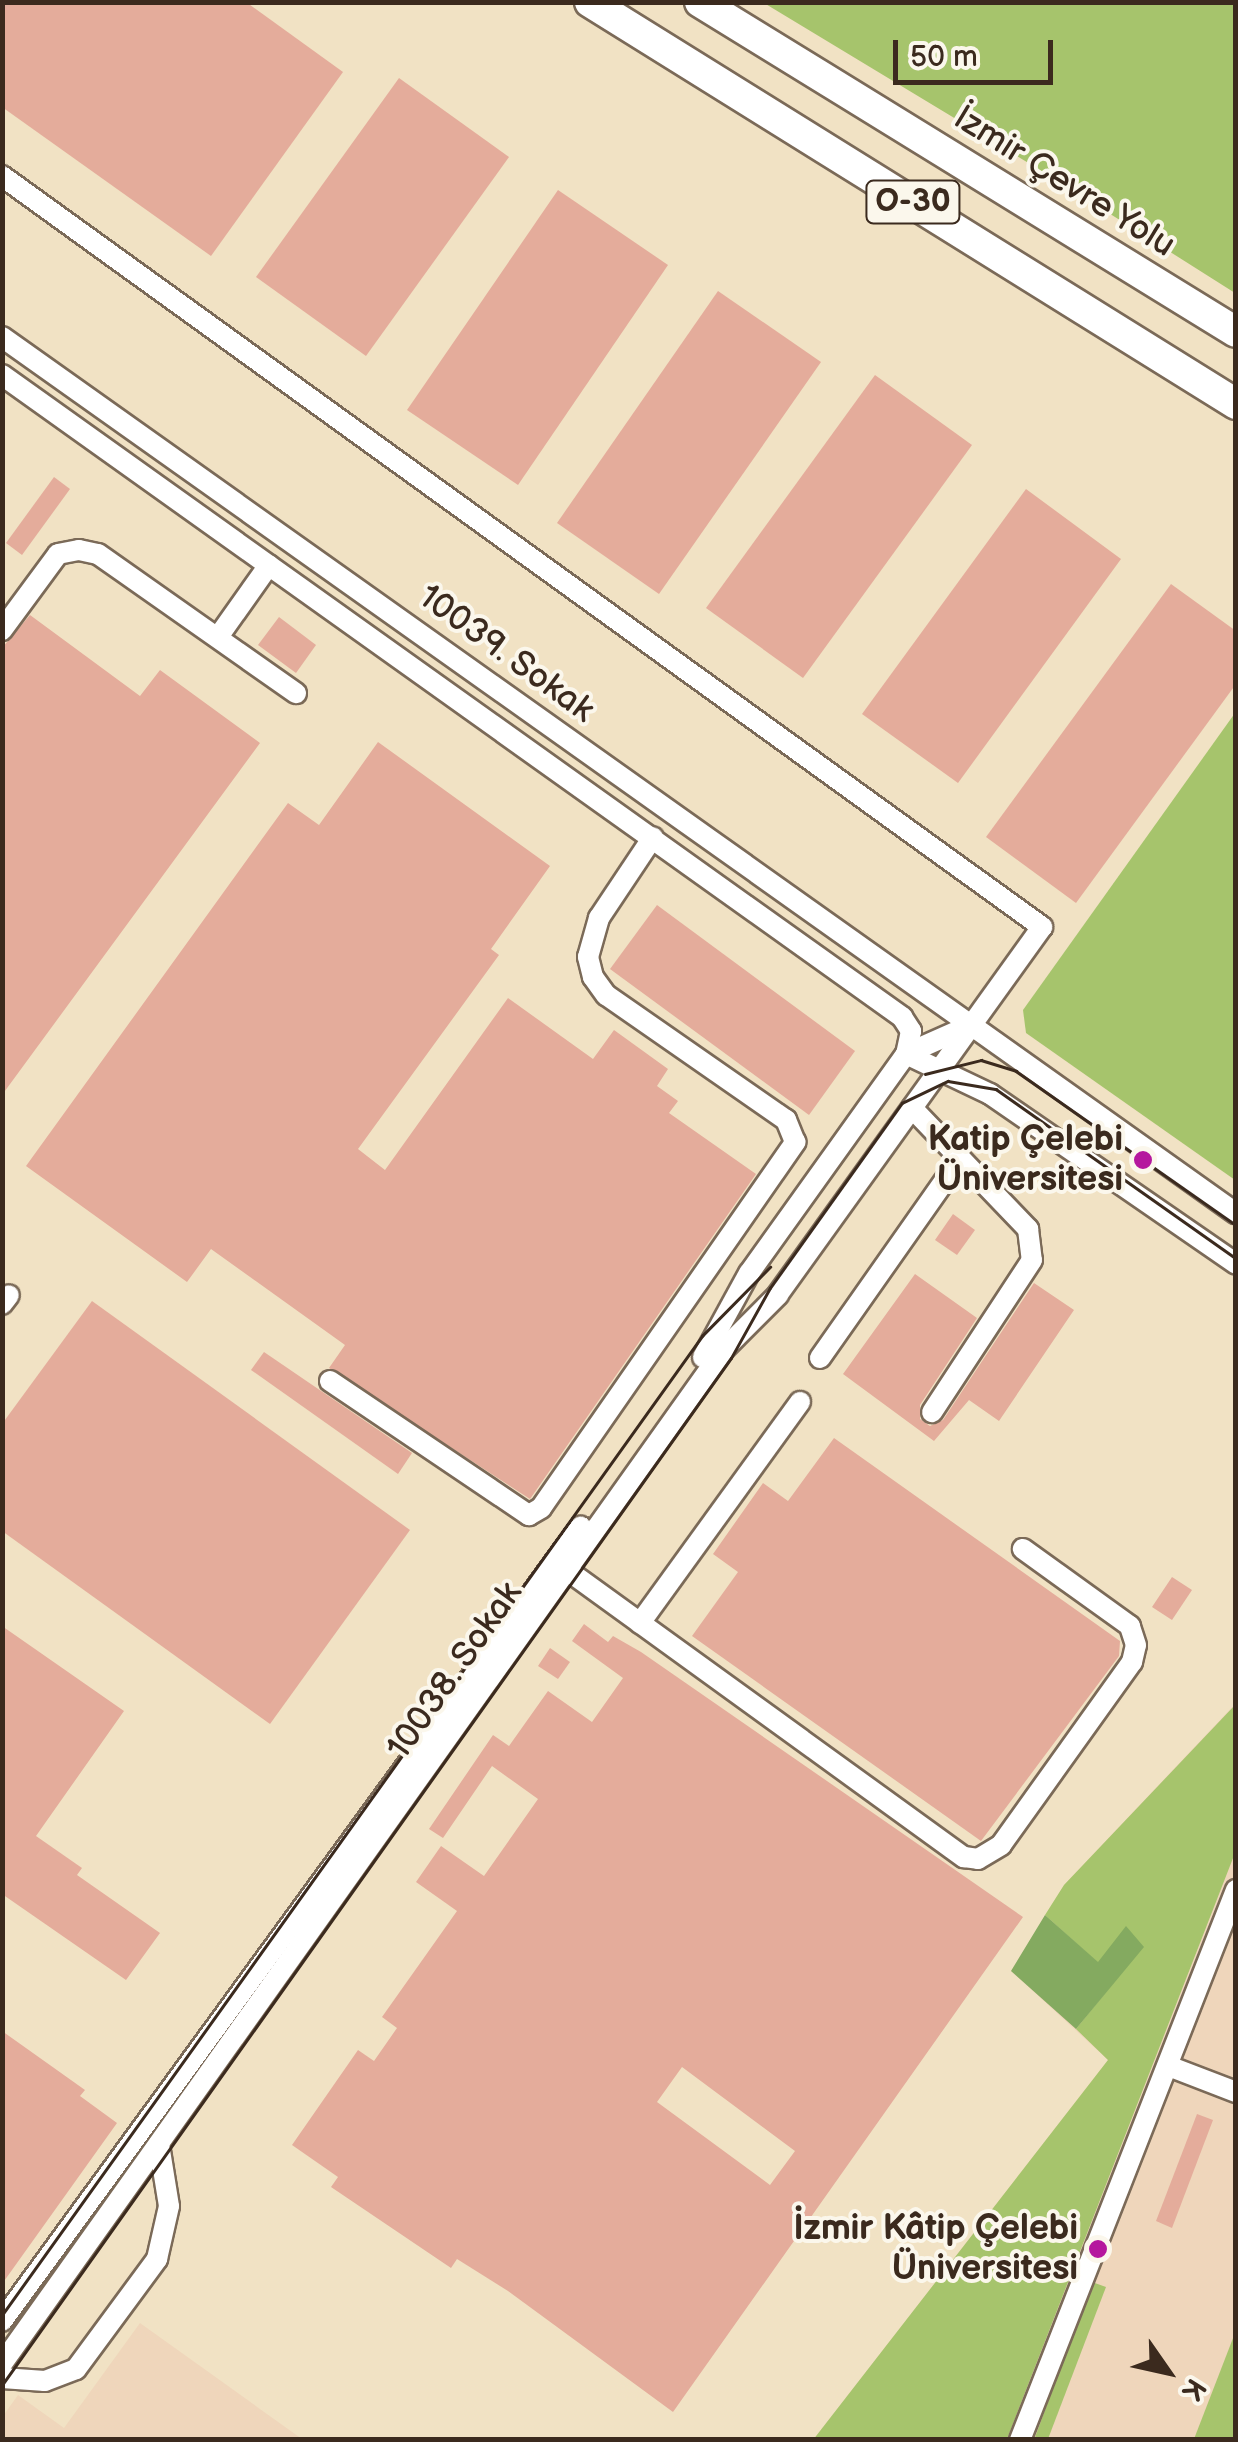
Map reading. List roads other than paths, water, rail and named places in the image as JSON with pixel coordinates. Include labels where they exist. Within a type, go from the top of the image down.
[{"type":"highway","name":"O-30","points":[[590,2],[1236,404]]},
{"type":"highway","name":"İzmir Çevre Yolu","points":[[700,2],[1236,332]]},
{"type":"street","name":"10038. Sokak","points":[[2,176],[1042,927],[778,1295],[724,1349],[2,2364]]},
{"type":"street","name":"10039. Sokak","points":[[2,337],[1236,1213]]},
{"type":"street","name":"10039. Sokak","points":[[2,375],[902,1016],[911,1031],[906,1054]]},
{"type":"street","points":[[2,630],[58,554],[78,550],[98,554],[296,693]]},
{"type":"street","points":[[218,637],[269,565]]},
{"type":"street","points":[[330,1381],[530,1515],[795,1142],[786,1120],[606,995],[593,978],[588,957],[598,918],[653,838]]},
{"type":"street","points":[[906,1054],[971,1025]]},
{"type":"street","name":"10038. Sokak","points":[[2,2321],[714,1342],[749,1273],[906,1054]]},
{"type":"street","points":[[906,1054],[990,1094],[1236,1264]]},
{"type":"street","points":[[912,1108],[1028,1230],[1032,1260],[932,1412]]},
{"type":"street","points":[[820,1358],[959,1160]]},
{"type":"street","points":[[640,1623],[800,1402]]},
{"type":"street","points":[[568,1570],[964,1857],[978,1859],[1001,1845],[1132,1662],[1136,1645],[1130,1626],[1023,1549]]},
{"type":"street","points":[[1020,2440],[1172,2067],[1236,1890]]},
{"type":"street","points":[[1172,2067],[1236,2092]]},
{"type":"street","points":[[2,2378],[45,2382],[76,2369],[157,2259],[169,2206],[159,2144]]},
{"type":"tram line","points":[[925,1074],[981,1060],[1016,1071],[1236,1225]]},
{"type":"tram line","points":[[2,2385],[731,1358],[770,1288],[902,1103],[948,1081],[996,1089],[1236,1258]]},
{"type":"tram line","points":[[2,2315],[702,1336],[770,1267]]},
{"type":"place","name":"Katip Çelebi Üniversitesi","points":[[1143,1160]]},
{"type":"place","name":"İzmir Kâtip Çelebi Üniversitesi","points":[[1098,2249]]}]
